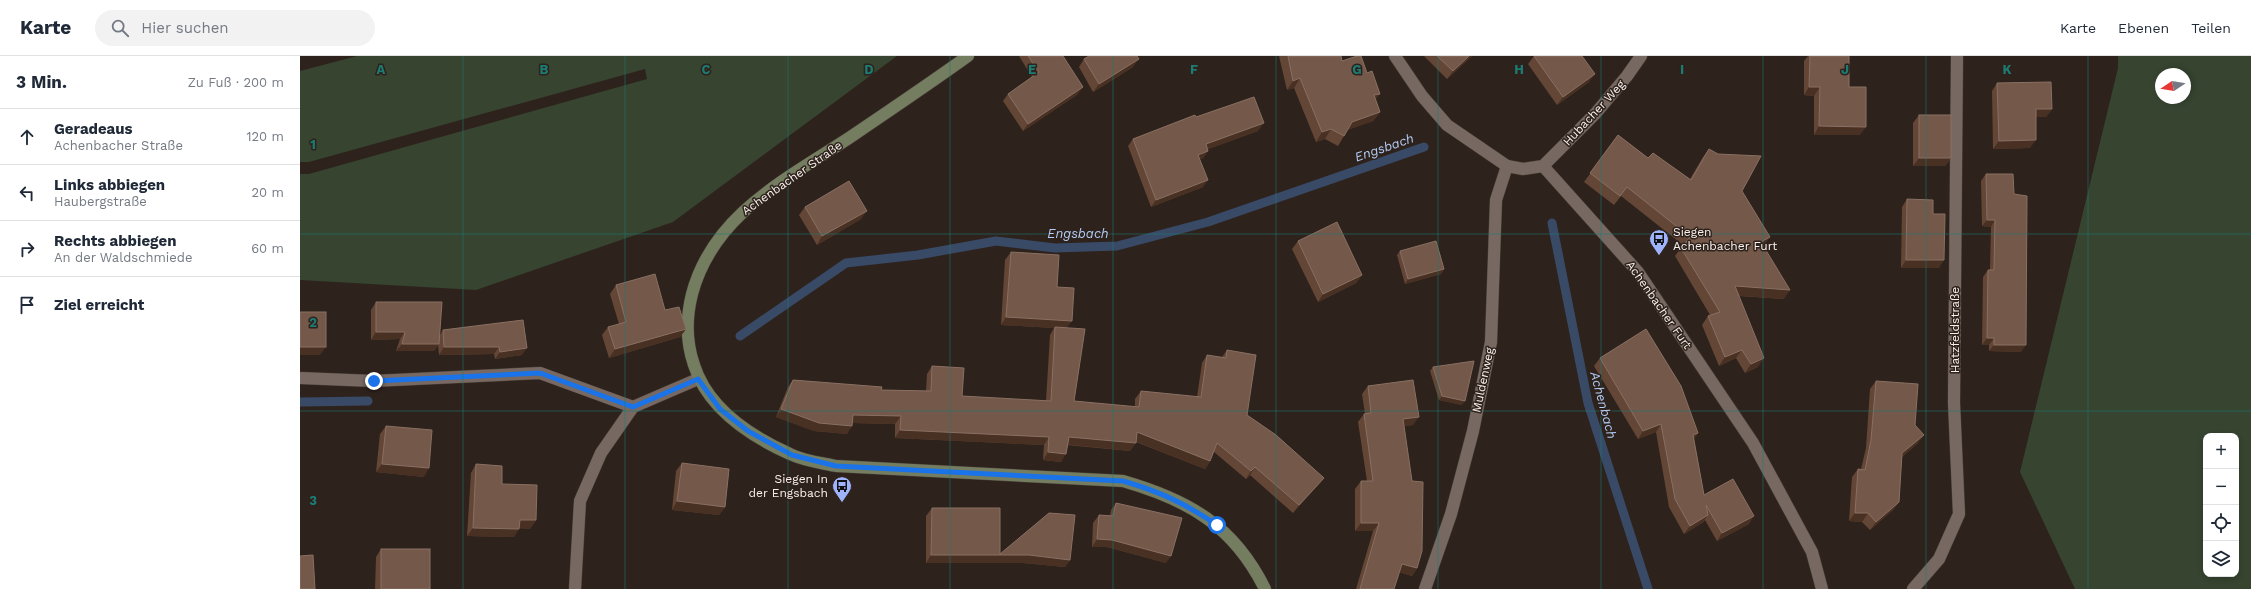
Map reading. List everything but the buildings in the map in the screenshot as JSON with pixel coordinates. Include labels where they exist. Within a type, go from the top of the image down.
[{"type":"main road","name":"Achenbacher Straße","points":[[968,56],[902,103],[784,180],[734,219],[705,258],[697,275],[689,305],[688,339],[690,354],[698,379],[720,409],[748,431],[792,455],[836,466],[1123,481],[1158,491],[1186,505],[1217,525],[1240,548],[1257,572],[1265,589]]},
{"type":"street","points":[[1395,56],[1422,96],[1447,125],[1508,166],[1524,169],[1543,166]]},
{"type":"street","name":"Hubacher Weg","points":[[1543,166],[1594,114],[1627,76],[1641,56]]},
{"type":"street","name":"Hatzfeldstraße","points":[[1913,589],[1939,559],[1959,514],[1954,403],[1957,56]]},
{"type":"street","name":"Muldenweg","points":[[1425,589],[1451,514],[1473,431],[1491,342],[1496,200],[1508,166]]},
{"type":"street","name":"Achenbacher Furt","points":[[1543,166],[1638,272],[1754,443],[1812,552],[1822,589]]},
{"type":"street","points":[[300,378],[374,381],[540,373],[633,407]]},
{"type":"street","points":[[576,589],[580,501],[602,453],[633,407],[698,379]]},
{"type":"green space","points":[[357,56],[897,56],[673,222],[476,290],[300,280],[300,174],[309,174],[647,79],[645,69],[309,162],[300,162],[300,71]]},
{"type":"green space","points":[[2118,56],[2251,56],[2251,589],[2075,589],[2020,472],[2118,68]]},
{"type":"waterway","name":"Engsbach","points":[[740,336],[846,263],[918,255],[996,241],[1055,248],[1117,246],[1208,222],[1424,147]]},
{"type":"waterway","name":"Achenbach","points":[[1552,223],[1588,403],[1648,589]]},
{"type":"waterway","name":"Engsbach","points":[[300,402],[368,401]]},
{"type":"place","name":"Siegen Achenbacher Furt","points":[[1659,256]]},
{"type":"place","name":"Siegen In der Engsbach","points":[[842,503]]},
{"type":"route","points":[[374,381],[540,373],[633,407],[698,379],[720,409],[748,431],[792,455],[836,466],[878,470],[1123,481],[1158,491],[1186,505],[1217,525]]}]
